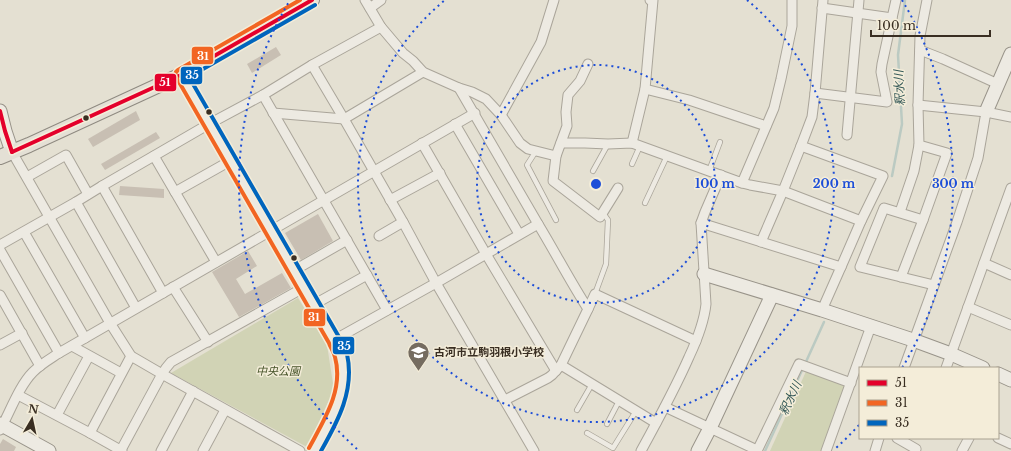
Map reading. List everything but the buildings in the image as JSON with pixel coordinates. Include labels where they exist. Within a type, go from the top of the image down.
[{"type":"main road","points":[[6,154],[181,75],[312,0]]},
{"type":"street","points":[[381,0],[368,4],[381,27],[403,53],[423,72],[486,99],[501,115],[520,143],[528,149],[556,156]]},
{"type":"street","points":[[501,115],[541,42],[554,0]]},
{"type":"street","points":[[636,145],[645,89],[653,0],[650,0]]},
{"type":"street","points":[[742,183],[774,108],[792,26],[792,0]]},
{"type":"street","points":[[847,135],[859,0]]},
{"type":"street","points":[[815,93],[887,102],[881,72],[896,0]]},
{"type":"street","points":[[900,212],[914,171],[919,145],[918,105],[920,36],[927,0]]},
{"type":"street","points":[[760,242],[802,146],[812,117],[822,4],[858,13],[892,18]]},
{"type":"street","points":[[0,245],[209,124],[263,95],[312,65],[381,27]]},
{"type":"street","points":[[920,50],[998,84]]},
{"type":"street","points":[[904,367],[978,158],[986,112],[1011,54]]},
{"type":"street","points":[[588,64],[580,81],[568,96],[566,112],[567,126],[556,156],[553,181],[600,217],[618,188]]},
{"type":"street","points":[[312,65],[534,451]]},
{"type":"street","points":[[273,113],[344,119],[423,72]]},
{"type":"street","points":[[181,75],[334,340],[341,356],[344,380],[342,394],[335,411],[314,451]]},
{"type":"street","points":[[460,88],[577,293],[588,308]]},
{"type":"street","points":[[645,89],[689,100],[766,126]]},
{"type":"street","points":[[263,95],[387,310]]},
{"type":"street","points":[[918,105],[986,112],[1011,117]]},
{"type":"street","points":[[0,112],[5,131],[6,154],[27,177],[110,323],[131,356],[300,451]]},
{"type":"street","points":[[49,451],[1,427],[25,383],[32,373],[40,366],[110,323],[475,113]]},
{"type":"street","points":[[455,124],[518,234]]},
{"type":"street","points":[[422,143],[486,254],[558,368],[592,384],[656,423]]},
{"type":"street","points":[[561,143],[636,145],[742,183],[783,191],[861,222]]},
{"type":"street","points":[[901,277],[947,153],[919,145]]},
{"type":"street","points":[[802,146],[883,176],[822,310]]},
{"type":"street","points":[[27,177],[66,156],[88,194]]},
{"type":"street","points":[[154,156],[216,262]]},
{"type":"street","points":[[175,192],[230,161]]},
{"type":"street","points":[[390,200],[440,173]]},
{"type":"street","points":[[641,451],[675,387],[696,341],[705,315],[706,304],[701,223],[721,175]]},
{"type":"street","points":[[102,186],[163,293]]},
{"type":"street","points":[[946,367],[1011,188]]},
{"type":"street","points":[[76,202],[136,308]]},
{"type":"street","points":[[922,220],[884,208],[860,267],[934,285]]},
{"type":"street","points":[[379,236],[403,222]]},
{"type":"street","points":[[701,223],[841,267]]},
{"type":"street","points":[[334,340],[538,224]]},
{"type":"street","points":[[24,232],[85,338]]},
{"type":"street","points":[[293,271],[347,240]]},
{"type":"street","points":[[0,250],[59,353]]},
{"type":"street","points":[[984,263],[1011,275]]},
{"type":"street","points":[[704,274],[914,340],[981,367]]},
{"type":"street","points":[[313,305],[367,275]]},
{"type":"street","points":[[173,287],[208,342]]},
{"type":"street","points":[[18,395],[122,450],[162,374],[171,362],[303,288]]},
{"type":"street","points":[[505,400],[548,378],[558,368],[595,294],[696,341]]},
{"type":"street","points":[[0,295],[40,366]]},
{"type":"street","points":[[698,451],[772,295]]},
{"type":"street","points":[[968,307],[1011,325]]},
{"type":"street","points":[[826,451],[872,326]]},
{"type":"street","points":[[0,345],[22,333]]},
{"type":"street","points":[[72,346],[121,373]]},
{"type":"street","points":[[57,415],[90,356]]},
{"type":"street","points":[[90,433],[131,356]]},
{"type":"street","points":[[665,407],[757,450],[799,364],[851,383]]},
{"type":"street","points":[[999,374],[1011,380]]},
{"type":"street","points":[[161,451],[193,391]]},
{"type":"street","points":[[202,451],[225,410]]},
{"type":"street","points":[[999,438],[1011,444]]},
{"type":"street","points":[[875,451],[879,439]]},
{"type":"street","points":[[899,439],[916,449],[915,451]]},
{"type":"street","points":[[962,451],[968,439]]},
{"type":"lane","points":[[709,171],[720,142]]},
{"type":"lane","points":[[593,171],[608,144]]},
{"type":"lane","points":[[632,164],[636,145]]},
{"type":"lane","points":[[536,151],[526,165],[556,220]]},
{"type":"lane","points":[[645,203],[667,156]]},
{"type":"lane","points":[[595,294],[606,264],[608,220],[602,212]]},
{"type":"lane","points":[[577,410],[592,384]]},
{"type":"lane","points":[[606,424],[619,401]]},
{"type":"lane","points":[[587,433],[613,448],[636,411]]},
{"type":"green space","name":"中央公園","points":[[298,298],[327,345],[334,390],[307,447],[171,373]]},
{"type":"green space","points":[[808,367],[850,385],[824,451],[770,451]]},
{"type":"waterway","name":"釈水川","points":[[892,176],[902,124],[898,55],[905,0]]},
{"type":"waterway","name":"釈水川","points":[[805,364],[824,322]]},
{"type":"waterway","name":"釈水川","points":[[765,451],[803,368]]},
{"type":"transit line","name":"31","points":[[300,0],[178,70],[175,75],[329,343],[334,355],[337,369],[335,393],[326,416],[309,448]]},
{"type":"transit line","name":"51","points":[[12,152],[181,75],[312,0]]},
{"type":"transit line","name":"35","points":[[315,5],[189,77],[339,337],[347,354],[349,367],[347,393],[339,417],[321,451]]},
{"type":"transit line","name":"51","points":[[0,111],[12,152]]},
{"type":"place","name":"古河市立駒羽根小学校","points":[[418,372]]}]
